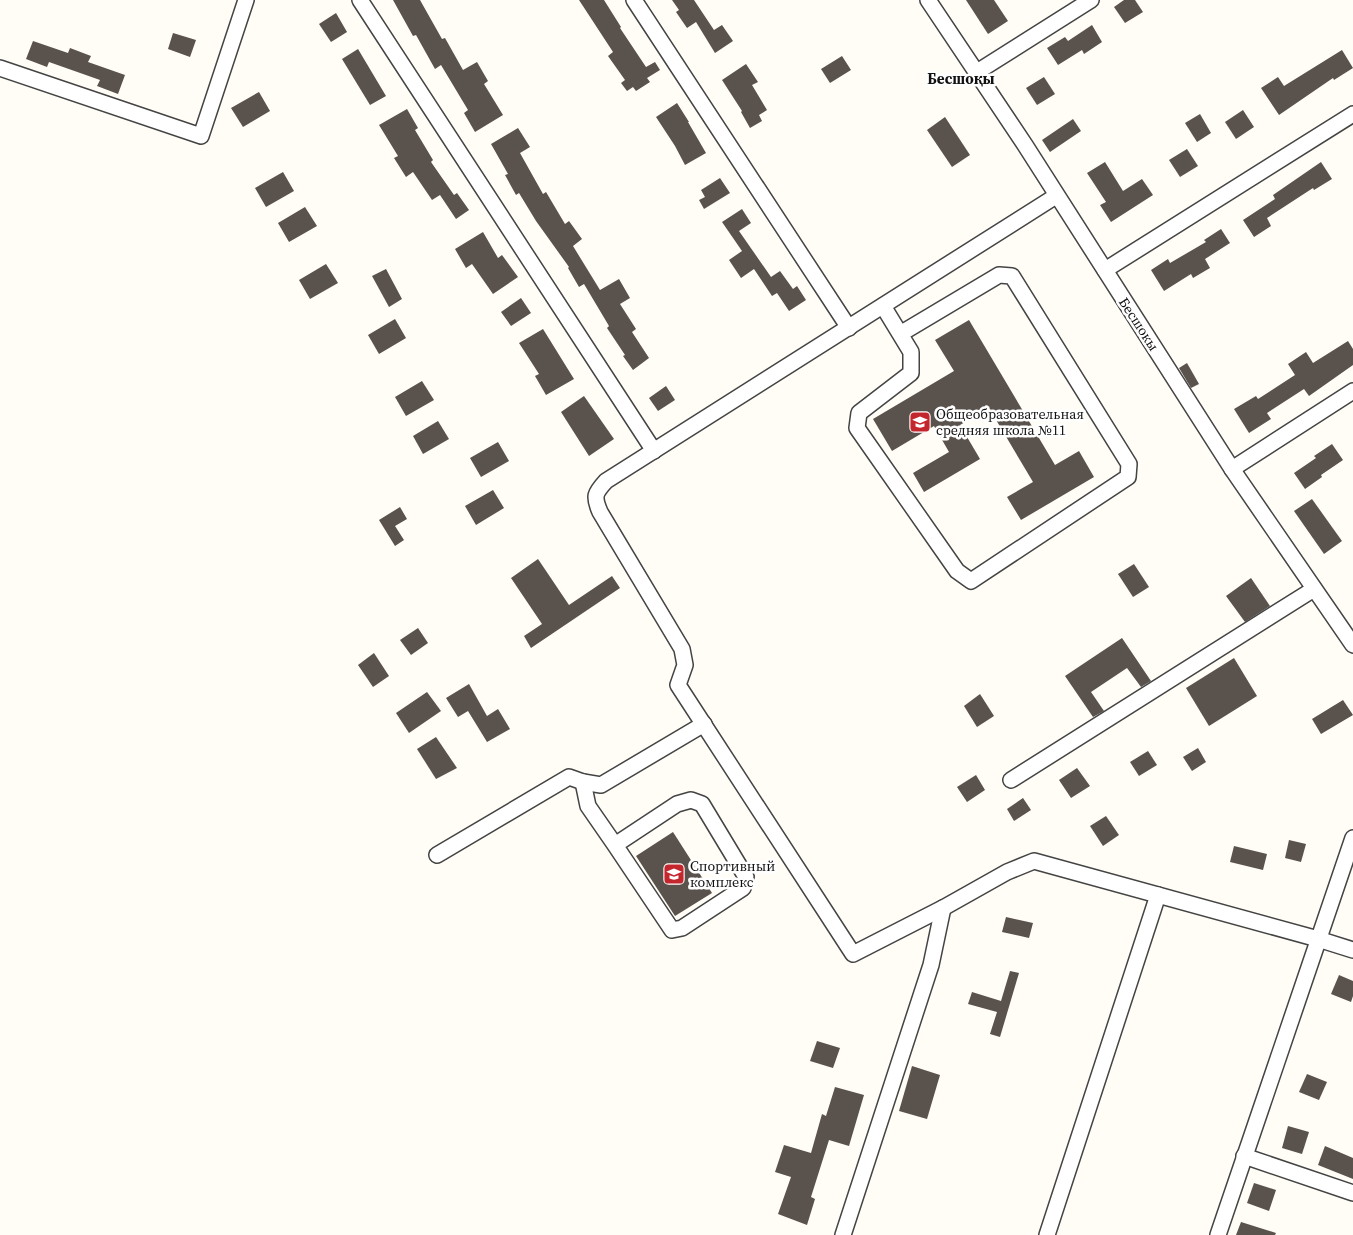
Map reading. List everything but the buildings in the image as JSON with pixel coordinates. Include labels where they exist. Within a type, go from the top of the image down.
[{"type":"street","points":[[0,68],[201,136],[246,0]]},
{"type":"street","points":[[360,0],[654,451]]},
{"type":"street","points":[[634,0],[849,328]]},
{"type":"street","name":"Бесшокы","points":[[928,0],[977,72],[1232,469],[1353,645]]},
{"type":"street","points":[[977,72],[1091,0]]},
{"type":"street","points":[[1105,270],[1353,114]]},
{"type":"street","points":[[1056,196],[606,480],[597,491],[595,501],[682,649],[685,665],[678,684],[853,954],[943,908],[1007,872],[1034,861],[1318,938],[1353,950]]},
{"type":"street","points":[[883,306],[900,334],[911,352],[912,373],[860,413],[857,428],[957,572],[971,581],[1128,477],[1128,464],[1012,276],[999,275],[900,334]]},
{"type":"street","points":[[1232,469],[1353,391]]},
{"type":"street","points":[[1011,780],[1314,588]]},
{"type":"street","points":[[437,855],[569,777],[601,785],[704,724]]},
{"type":"street","points":[[583,782],[588,806],[672,930],[682,928],[743,888],[746,877],[702,804],[691,800],[677,804],[615,844]]},
{"type":"street","points":[[1218,1235],[1353,838]]},
{"type":"street","points":[[1047,1235],[1158,895]]},
{"type":"street","points":[[843,1235],[931,965],[943,908]]},
{"type":"street","points":[[1244,1156],[1353,1193]]},
{"type":"place","name":"Общеобразовательная средняя школа №11","points":[[920,422]]},
{"type":"place","name":"Спортивный комплекс","points":[[674,874]]},
{"type":"district","name":"Бесшоқы","points":[[961,79]]}]
